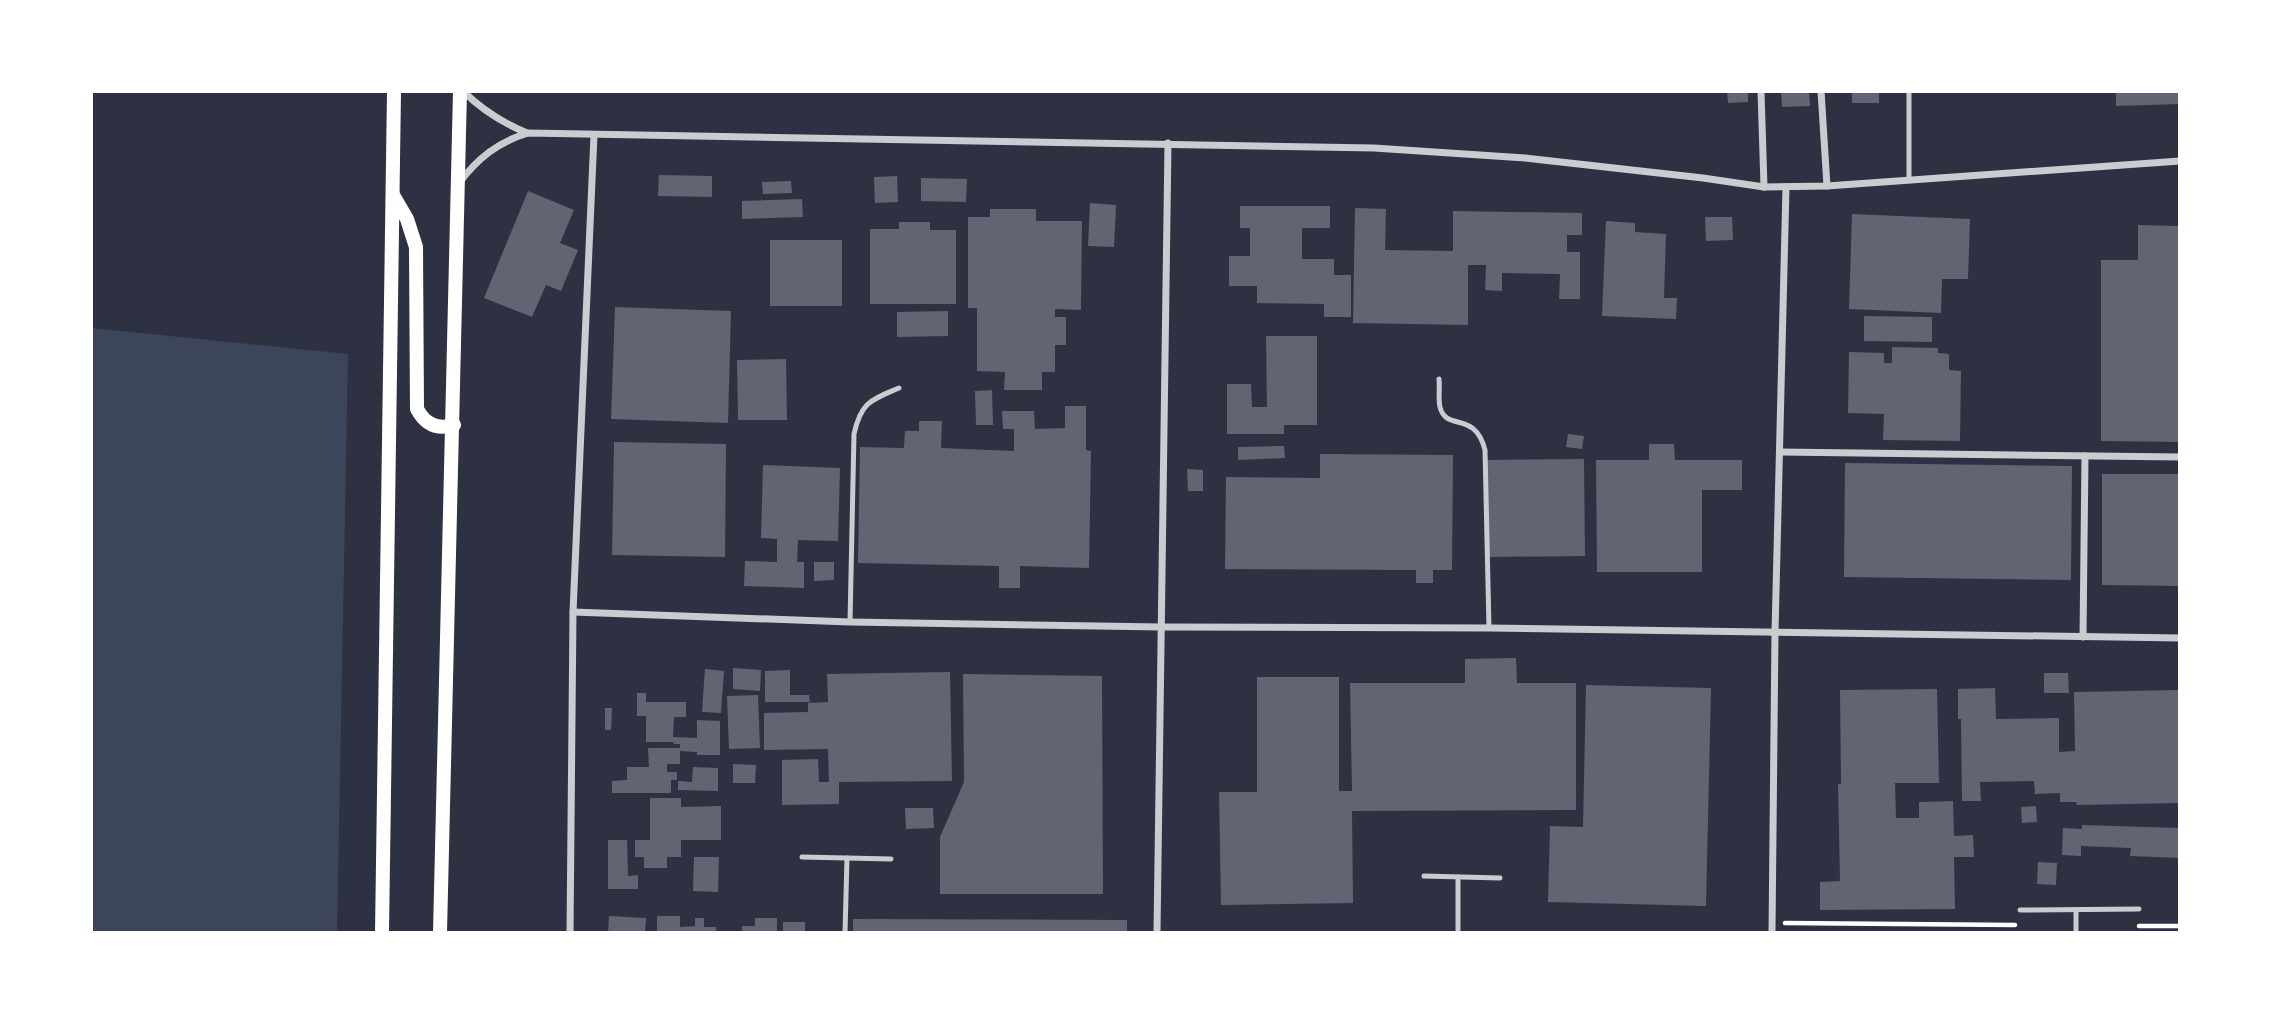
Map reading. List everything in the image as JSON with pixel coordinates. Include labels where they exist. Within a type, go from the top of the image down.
[{"type":"main road","points":[[382,933],[394,91]]},
{"type":"main road","points":[[440,933],[462,91]]},
{"type":"main road","points":[[392,194],[407,219],[416,247],[417,409],[428,423],[445,428],[454,425]]},
{"type":"street","points":[[462,91],[492,115],[528,133]]},
{"type":"street","points":[[1761,91],[1764,187]]},
{"type":"street","points":[[1821,91],[1827,186]]},
{"type":"street","points":[[459,184],[489,150],[508,139],[528,133],[1374,148],[1512,157],[1764,187],[1827,186],[2180,160]]},
{"type":"street","points":[[570,933],[573,612],[594,135]]},
{"type":"street","points":[[1157,933],[1168,143]]},
{"type":"street","points":[[1772,933],[1775,632],[1786,187]]},
{"type":"street","points":[[1780,452],[2180,457]]},
{"type":"street","points":[[2083,637],[2085,456]]},
{"type":"street","points":[[573,612],[850,622],[2180,638]]},
{"type":"lane","points":[[1909,91],[1909,179]]},
{"type":"lane","points":[[1439,379],[1443,415],[1450,421],[1465,423],[1475,429],[1482,436],[1485,450],[1489,628]]},
{"type":"lane","points":[[850,622],[854,434],[859,413],[868,403],[899,387]]},
{"type":"lane","points":[[802,858],[891,859]]},
{"type":"lane","points":[[845,933],[847,858]]},
{"type":"lane","points":[[1424,876],[1500,878]]},
{"type":"lane","points":[[1458,877],[1458,933]]},
{"type":"lane","points":[[2076,909],[2076,933]]},
{"type":"lane","points":[[2020,910],[2139,909]]},
{"type":"path","points":[[1772,922],[2021,925]]},
{"type":"path","points":[[2128,926],[2180,926]]},
{"type":"shaded area","points":[[91,328],[348,354],[337,933],[91,933]]},
{"type":"building","points":[[1727,91],[1748,91],[1748,102],[1728,103]]},
{"type":"building","points":[[1781,91],[1809,91],[1810,106],[1782,107]]},
{"type":"building","points":[[1852,91],[1879,91],[1879,103],[1852,103]]},
{"type":"building","points":[[2116,91],[2180,91],[2180,104],[2116,106]]},
{"type":"building","points":[[659,175],[712,176],[712,197],[658,196]]},
{"type":"building","points":[[897,176],[898,202],[875,203],[874,177]]},
{"type":"building","points":[[921,178],[967,179],[966,202],[921,201]]},
{"type":"building","points":[[791,181],[792,193],[763,194],[762,182]]},
{"type":"building","points":[[528,191],[574,210],[560,243],[578,250],[561,291],[546,285],[532,317],[484,298]]},
{"type":"building","points":[[802,199],[803,217],[742,219],[742,201]]},
{"type":"building","points":[[1090,203],[1116,205],[1114,247],[1088,246]]},
{"type":"building","points":[[1240,206],[1330,206],[1330,228],[1302,228],[1302,259],[1334,259],[1334,275],[1351,275],[1351,317],[1324,317],[1324,304],[1257,303],[1257,286],[1229,286],[1229,256],[1250,256],[1250,228],[1240,228]]},
{"type":"building","points":[[1355,208],[1386,209],[1385,250],[1453,251],[1453,211],[1582,213],[1582,235],[1567,235],[1567,252],[1580,252],[1580,299],[1559,299],[1560,274],[1502,273],[1502,291],[1485,290],[1486,265],[1468,265],[1468,325],[1353,323]]},
{"type":"building","points":[[990,209],[1036,209],[1036,221],[1082,221],[1081,310],[1055,309],[1055,317],[1066,317],[1066,345],[1055,345],[1055,372],[1042,372],[1042,390],[1004,390],[1005,372],[977,371],[977,308],[968,308],[968,217],[990,217]]},
{"type":"building","points":[[1852,214],[1970,219],[1968,279],[1942,279],[1941,313],[1849,309]]},
{"type":"building","points":[[1705,217],[1732,217],[1733,240],[1706,241]]},
{"type":"building","points":[[1606,221],[1635,223],[1635,232],[1666,234],[1664,298],[1677,298],[1676,319],[1602,316]]},
{"type":"building","points":[[899,222],[930,222],[930,230],[956,230],[956,304],[870,304],[870,229],[899,229]]},
{"type":"building","points":[[2138,225],[2180,226],[2180,442],[2101,441],[2101,260],[2138,260]]},
{"type":"building","points":[[770,240],[842,240],[842,306],[770,306]]},
{"type":"building","points":[[615,307],[731,311],[728,423],[611,419]]},
{"type":"building","points":[[948,311],[948,336],[897,337],[897,312]]},
{"type":"building","points":[[1864,316],[1932,317],[1932,342],[1864,341]]},
{"type":"building","points":[[1266,336],[1317,336],[1317,425],[1284,425],[1284,434],[1227,434],[1227,384],[1251,384],[1252,407],[1267,407]]},
{"type":"building","points":[[1892,347],[1938,348],[1938,353],[1949,354],[1949,370],[1961,371],[1960,441],[1883,440],[1884,414],[1848,413],[1849,352],[1884,353],[1884,363],[1892,363]]},
{"type":"building","points":[[786,359],[787,420],[738,420],[737,360]]},
{"type":"building","points":[[992,390],[993,425],[976,425],[975,391]]},
{"type":"building","points":[[1065,406],[1086,406],[1086,450],[1091,451],[1089,568],[1020,566],[1020,588],[999,588],[999,566],[858,563],[860,447],[904,448],[905,431],[919,431],[919,421],[942,421],[941,448],[1014,451],[1014,429],[1003,429],[1002,411],[1034,411],[1035,429],[1065,428]]},
{"type":"building","points":[[1568,434],[1584,436],[1582,449],[1566,447]]},
{"type":"building","points":[[614,442],[726,444],[725,557],[612,555]]},
{"type":"building","points":[[1649,444],[1674,444],[1675,460],[1742,460],[1742,490],[1702,490],[1702,572],[1597,572],[1596,460],[1649,460]]},
{"type":"building","points":[[1284,446],[1285,458],[1238,460],[1238,447]]},
{"type":"building","points":[[1320,454],[1453,455],[1452,570],[1433,570],[1433,583],[1416,583],[1416,570],[1225,569],[1226,477],[1320,478]]},
{"type":"building","points":[[1584,459],[1585,556],[1488,557],[1487,460]]},
{"type":"building","points":[[1845,463],[2072,466],[2071,580],[1844,577]]},
{"type":"building","points":[[763,465],[840,468],[838,541],[798,540],[797,562],[804,562],[804,588],[744,586],[745,561],[777,562],[777,539],[761,538]]},
{"type":"building","points":[[1187,469],[1203,470],[1203,491],[1188,491]]},
{"type":"building","points":[[2102,474],[2180,474],[2180,586],[2102,585]]},
{"type":"building","points":[[814,562],[834,562],[834,580],[814,581]]},
{"type":"building","points":[[1516,658],[1517,683],[1576,683],[1576,810],[1352,811],[1353,903],[1221,905],[1219,792],[1257,792],[1257,677],[1339,677],[1339,791],[1352,791],[1350,683],[1465,683],[1465,659]]},
{"type":"building","points":[[733,668],[761,670],[760,691],[733,689]]},
{"type":"building","points":[[705,669],[724,671],[721,713],[702,712]]},
{"type":"building","points":[[790,670],[790,695],[809,695],[810,702],[765,702],[765,671]]},
{"type":"building","points":[[950,672],[952,781],[839,782],[839,804],[782,805],[782,760],[818,759],[819,782],[829,782],[828,749],[764,750],[764,713],[808,712],[808,703],[828,702],[827,674]]},
{"type":"building","points":[[2044,673],[2068,673],[2069,693],[2044,693]]},
{"type":"building","points":[[963,674],[1102,676],[1103,894],[940,894],[940,837],[964,782]]},
{"type":"building","points":[[1586,685],[1711,688],[1706,906],[1548,902],[1550,826],[1583,827]]},
{"type":"building","points":[[1995,688],[1996,719],[2059,718],[2059,752],[2075,751],[2074,692],[2180,690],[2180,803],[2077,805],[2076,802],[2060,802],[2060,793],[2035,794],[2034,781],[1980,782],[1981,801],[1962,801],[1958,689]]},
{"type":"building","points":[[1937,689],[1939,783],[1895,783],[1896,818],[1919,818],[1919,802],[1953,801],[1954,836],[1973,835],[1974,857],[1954,857],[1955,909],[1820,910],[1820,882],[1840,881],[1840,690]]},
{"type":"building","points":[[637,693],[646,693],[646,702],[686,702],[686,717],[674,717],[673,737],[697,738],[697,720],[720,721],[720,755],[697,755],[697,752],[680,751],[680,764],[667,764],[667,772],[677,772],[677,780],[671,780],[671,793],[612,793],[612,781],[627,780],[627,767],[649,767],[648,748],[680,748],[680,744],[673,744],[674,742],[646,742],[646,716],[637,716]]},
{"type":"building","points":[[758,695],[760,748],[729,749],[727,696]]},
{"type":"building","points":[[605,708],[612,708],[611,730],[605,730]]},
{"type":"building","points":[[733,764],[756,765],[755,783],[733,783]]},
{"type":"building","points":[[693,767],[718,768],[718,791],[678,790],[678,781],[692,782]]},
{"type":"building","points":[[650,798],[681,798],[681,807],[721,806],[721,840],[681,840],[681,857],[667,857],[667,868],[644,868],[644,857],[635,857],[635,840],[650,840]]},
{"type":"building","points":[[2036,806],[2037,822],[2022,823],[2021,807]]},
{"type":"building","points":[[905,808],[933,808],[934,828],[906,829]]},
{"type":"building","points":[[2082,825],[2180,828],[2180,858],[2130,856],[2131,848],[2081,846],[2081,856],[2062,855],[2063,828],[2082,829]]},
{"type":"building","points":[[608,840],[627,840],[628,876],[638,875],[638,889],[608,889]]},
{"type":"building","points":[[694,857],[719,857],[718,892],[693,891]]},
{"type":"building","points":[[2038,862],[2057,863],[2056,885],[2037,884]]},
{"type":"building","points":[[609,916],[646,918],[645,933],[608,933]]},
{"type":"building","points":[[657,916],[680,916],[680,927],[695,926],[695,918],[704,918],[704,927],[716,927],[716,933],[657,933]]},
{"type":"building","points":[[755,918],[777,918],[777,933],[742,933],[742,926],[755,926]]},
{"type":"building","points":[[853,919],[1127,920],[1127,933],[853,933]]},
{"type":"building","points":[[783,922],[805,922],[805,933],[783,933]]}]
